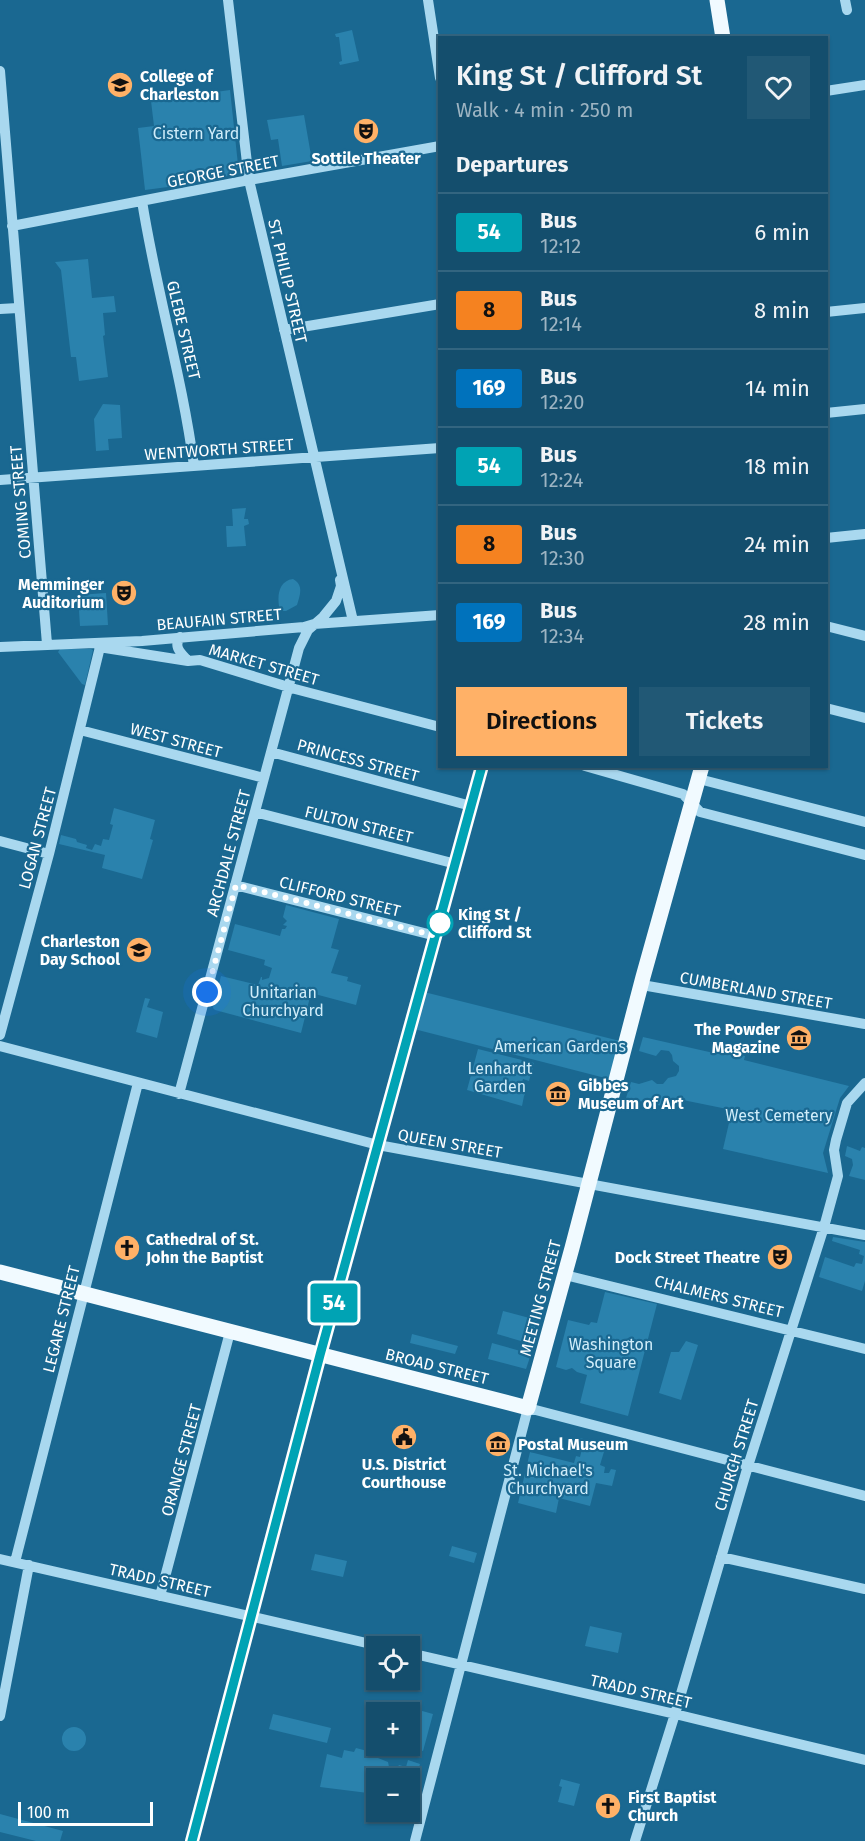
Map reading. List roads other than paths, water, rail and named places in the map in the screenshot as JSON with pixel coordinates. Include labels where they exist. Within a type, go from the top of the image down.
[{"type":"main road","points":[[717,0],[723,36]]},
{"type":"main road","name":"MEETING STREET","points":[[528,1408],[701,773]]},
{"type":"main road","name":"BROAD STREET","points":[[0,1272],[528,1408]]},
{"type":"street","name":"ST. PHILIP STREET","points":[[228,0],[249,180],[353,621]]},
{"type":"street","points":[[428,0],[438,65]]},
{"type":"street","name":"COMING STREET","points":[[0,71],[2,130],[47,644]]},
{"type":"street","points":[[828,91],[865,85]]},
{"type":"street","name":"GEORGE STREET","points":[[12,226],[438,146]]},
{"type":"street","name":"GLEBE STREET","points":[[142,201],[162,307],[182,392],[194,466]]},
{"type":"street","points":[[284,330],[438,304]]},
{"type":"street","points":[[0,309],[18,308]]},
{"type":"street","points":[[828,312],[865,308]]},
{"type":"street","points":[[828,413],[865,410]]},
{"type":"street","name":"WENTWORTH STREET","points":[[0,480],[438,448]]},
{"type":"street","points":[[828,538],[865,534]]},
{"type":"street","name":"ST. PHILIP STREET","points":[[314,624],[330,609],[339,594],[341,586],[339,564]]},
{"type":"street","name":"BEAUFAIN STREET","points":[[0,647],[142,641],[304,627],[314,624],[438,615]]},
{"type":"street","name":"ARCHDALE STREET","points":[[179,1094],[288,687],[301,642],[314,624]]},
{"type":"street","points":[[828,627],[865,636]]},
{"type":"street","points":[[180,637],[177,649],[188,661]]},
{"type":"street","name":"MARKET STREET","points":[[78,643],[188,661],[200,660],[288,687],[438,726]]},
{"type":"street","name":"LOGAN STREET","points":[[0,1035],[49,854],[100,647]]},
{"type":"street","points":[[828,709],[865,718]]},
{"type":"street","name":"WEST STREET","points":[[80,730],[264,778]]},
{"type":"street","name":"PRINCESS STREET","points":[[271,752],[471,806]]},
{"type":"street","points":[[192,1841],[320,1355],[481,768]]},
{"type":"street","points":[[592,768],[683,794],[700,812],[865,855]]},
{"type":"street","points":[[701,773],[865,822]]},
{"type":"street","name":"FULTON STREET","points":[[255,812],[456,864]]},
{"type":"street","points":[[0,841],[49,854]]},
{"type":"street","name":"CLIFFORD STREET","points":[[236,885],[436,936]]},
{"type":"street","name":"CUMBERLAND STREET","points":[[642,985],[865,1024]]},
{"type":"street","name":"QUEEN STREET","points":[[0,1047],[378,1145],[865,1235]]},
{"type":"street","name":"LEGARE STREET","points":[[15,1562],[138,1083]]},
{"type":"street","name":"CHURCH STREET","points":[[635,1841],[675,1714],[747,1466],[824,1227],[838,1176],[834,1150],[836,1140],[849,1099],[865,1083]]},
{"type":"street","name":"CHALMERS STREET","points":[[565,1275],[865,1349]]},
{"type":"street","name":"ORANGE STREET","points":[[160,1596],[230,1332]]},
{"type":"street","name":"BROAD STREET","points":[[528,1408],[865,1496]]},
{"type":"street","name":"MEETING STREET","points":[[416,1840],[528,1408]]},
{"type":"street","points":[[721,1557],[865,1589]]},
{"type":"street","name":"TRADD STREET","points":[[0,1559],[366,1643]]},
{"type":"street","points":[[0,1716],[29,1565]]},
{"type":"street","name":"TRADD STREET","points":[[420,1655],[865,1760]]},
{"type":"place","name":"College of Charleston","points":[[120,85]]},
{"type":"place","name":"Sottile Theater","points":[[366,131]]},
{"type":"place","name":"Memminger Auditorium","points":[[124,593]]},
{"type":"place","name":"King St / Clifford St","points":[[440,923]]},
{"type":"place","name":"Charleston Day School","points":[[139,950]]},
{"type":"place","name":"The Powder Magazine","points":[[799,1038]]},
{"type":"place","name":"Gibbes Museum of Art","points":[[558,1094]]},
{"type":"place","name":"Cathedral of St. John the Baptist","points":[[127,1248]]},
{"type":"place","name":"Dock Street Theatre","points":[[780,1257]]},
{"type":"place","name":"U.S. District Courthouse","points":[[404,1437]]},
{"type":"place","name":"Postal Museum","points":[[498,1444]]},
{"type":"place","name":"First Baptist Church","points":[[608,1806]]},
{"type":"park label","name":"Cistern Yard","points":[[196,133]]},
{"type":"park label","name":"Unitarian Churchyard","points":[[283,1001]]},
{"type":"park label","name":"American Gardens","points":[[560,1046]]},
{"type":"park label","name":"Lenhardt Garden","points":[[500,1077]]},
{"type":"park label","name":"West Cemetery","points":[[779,1115]]},
{"type":"park label","name":"Washington Square","points":[[611,1353]]},
{"type":"park label","name":"St. Michael's Churchyard","points":[[548,1479]]}]
